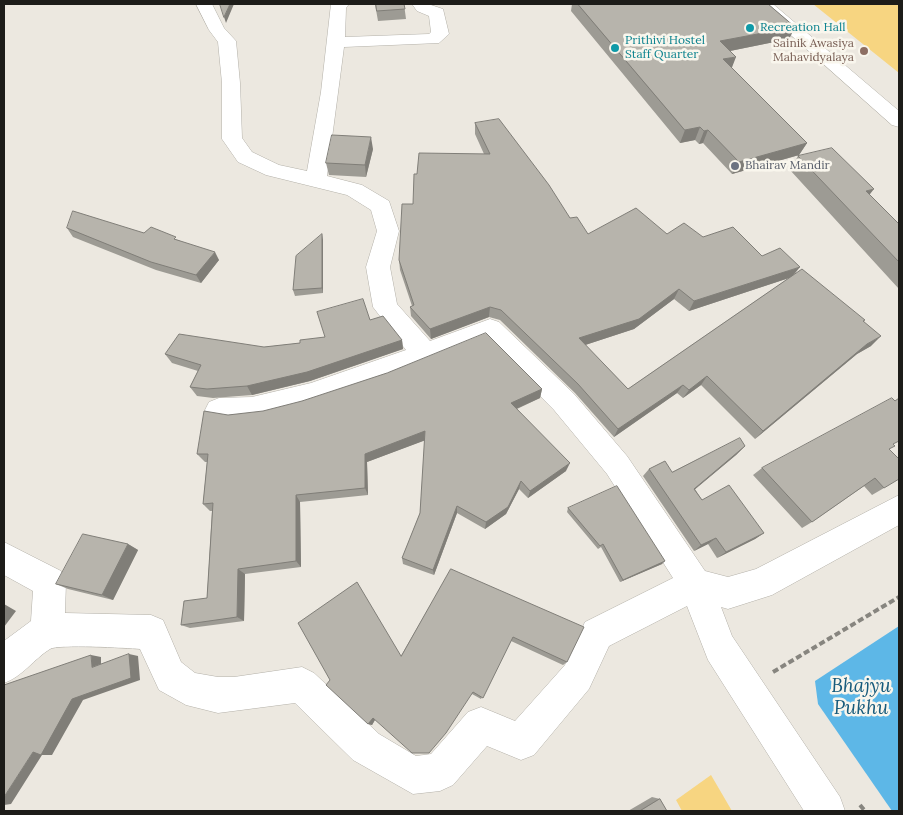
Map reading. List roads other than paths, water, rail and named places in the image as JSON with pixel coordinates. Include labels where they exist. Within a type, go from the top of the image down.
[{"type":"street","points":[[204,4],[217,30],[226,41],[231,83],[232,139],[245,158],[273,170],[316,179],[354,190],[381,206],[388,231],[378,266],[385,307],[425,354]]},
{"type":"street","points":[[316,179],[337,42],[338,6],[341,4]]},
{"type":"street","points":[[337,42],[433,39],[440,34],[437,14],[423,8],[420,4]]},
{"type":"street","points":[[764,4],[899,121]]},
{"type":"street","points":[[218,410],[234,412],[304,397],[382,371],[490,329],[564,402],[617,465],[695,584],[720,648],[843,807]]},
{"type":"street","points":[[4,666],[10,658],[47,630],[151,632],[170,677],[200,694],[238,695],[284,686],[302,685],[366,747],[413,775],[440,772],[481,725],[521,742],[577,677],[597,634],[695,584],[728,594],[761,584],[899,510]]},
{"type":"street","points":[[4,558],[50,582],[47,630]]},
{"type":"water","name":"Bhajyu Pukhu","points":[[899,626],[899,811],[892,811],[818,704],[815,681]]},
{"type":"place","name":"Recreation Hall","points":[[750,28]]},
{"type":"place","name":"Prithivi Hostel Staff Quarter","points":[[615,48]]},
{"type":"place","name":"Sainik Awasiya Mahavidyalaya","points":[[864,51]]},
{"type":"place","name":"Bhairav Mandir","points":[[735,166]]}]
